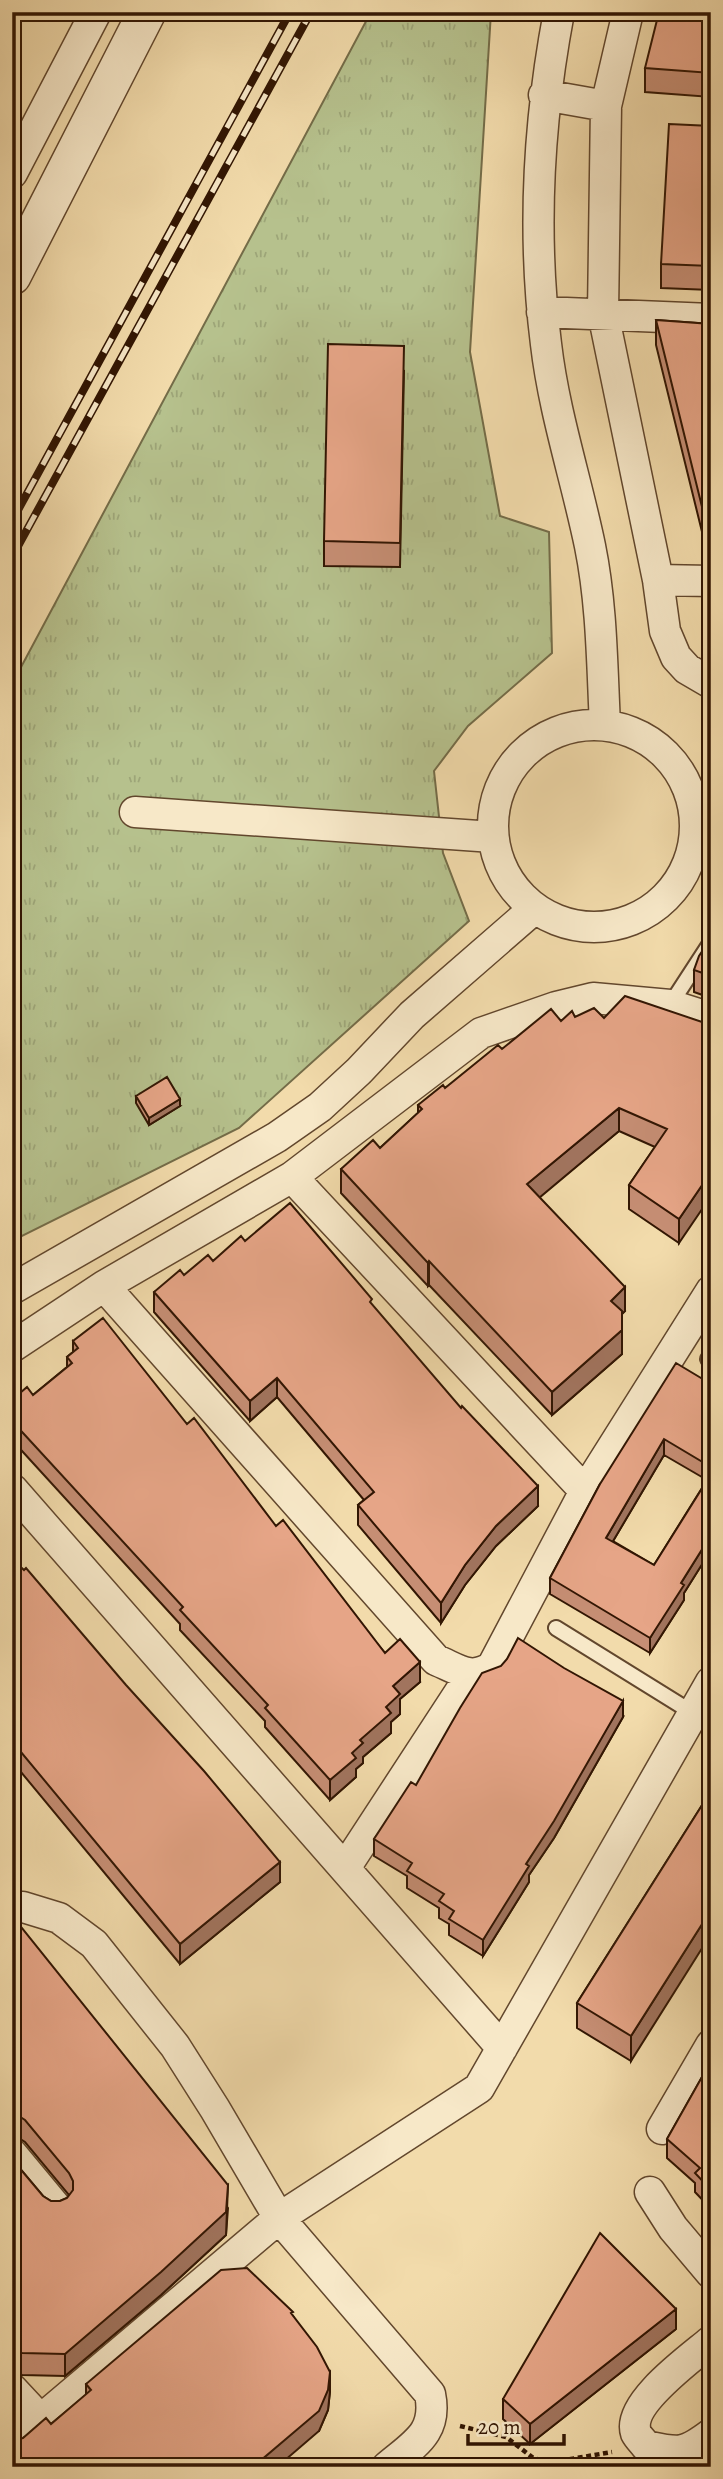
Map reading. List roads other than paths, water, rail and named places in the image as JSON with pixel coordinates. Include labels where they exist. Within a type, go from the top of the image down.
[{"type":"street","points":[[12,173],[96,12]]},
{"type":"street","points":[[12,276],[147,12]]},
{"type":"street","points":[[559,12],[544,95],[538,177],[537,233],[542,312],[555,402],[598,593],[606,725]]},
{"type":"street","points":[[628,12],[606,106],[603,313],[658,580],[665,631],[676,657],[687,669],[711,683]]},
{"type":"street","points":[[544,95],[606,106]]},
{"type":"street","points":[[542,312],[711,318]]},
{"type":"street","points":[[658,580],[711,582]]},
{"type":"street","points":[[606,725],[624,729],[659,747],[678,769],[691,794],[696,833],[702,852],[673,890],[639,918],[597,928],[575,926],[554,919],[535,908],[511,884],[499,862],[493,837],[493,815],[498,793],[508,772],[523,754],[540,740],[560,730],[606,725]]},
{"type":"street","points":[[135,811],[493,837]]},
{"type":"street","points":[[12,1289],[255,1150],[320,1107],[359,1071],[412,1015],[535,908]]},
{"type":"street","points":[[12,1347],[104,1286],[292,1177],[481,1033],[556,1007],[593,998],[670,1005],[711,1018]]},
{"type":"street","points":[[292,1177],[585,1491]]},
{"type":"street","points":[[104,1286],[436,1660],[471,1675],[481,1674],[492,1667],[585,1491],[711,1290]]},
{"type":"street","points":[[12,1489],[502,2048]]},
{"type":"street","points":[[345,1868],[471,1675]]},
{"type":"street","points":[[12,2444],[279,2218],[479,2088],[711,1682]]},
{"type":"street","points":[[12,1908],[23,1907],[59,1918],[94,1944],[174,2046],[215,2109],[279,2218],[430,2394],[433,2410],[427,2431],[387,2467]]},
{"type":"street","points":[[662,2129],[711,2045]]},
{"type":"street","points":[[12,2154],[56,2207]]},
{"type":"street","points":[[650,2192],[674,2228],[711,2273]]},
{"type":"street","points":[[711,2341],[648,2396],[636,2417],[636,2432],[646,2446],[669,2451],[689,2451],[711,2434]]},
{"type":"street","points":[[12,2389],[40,2419]]},
{"type":"lane","points":[[670,1005],[711,942]]},
{"type":"lane","points":[[556,1628],[693,1713]]},
{"type":"railway","points":[[12,521],[290,12]]},
{"type":"railway","points":[[12,557],[311,12]]}]
